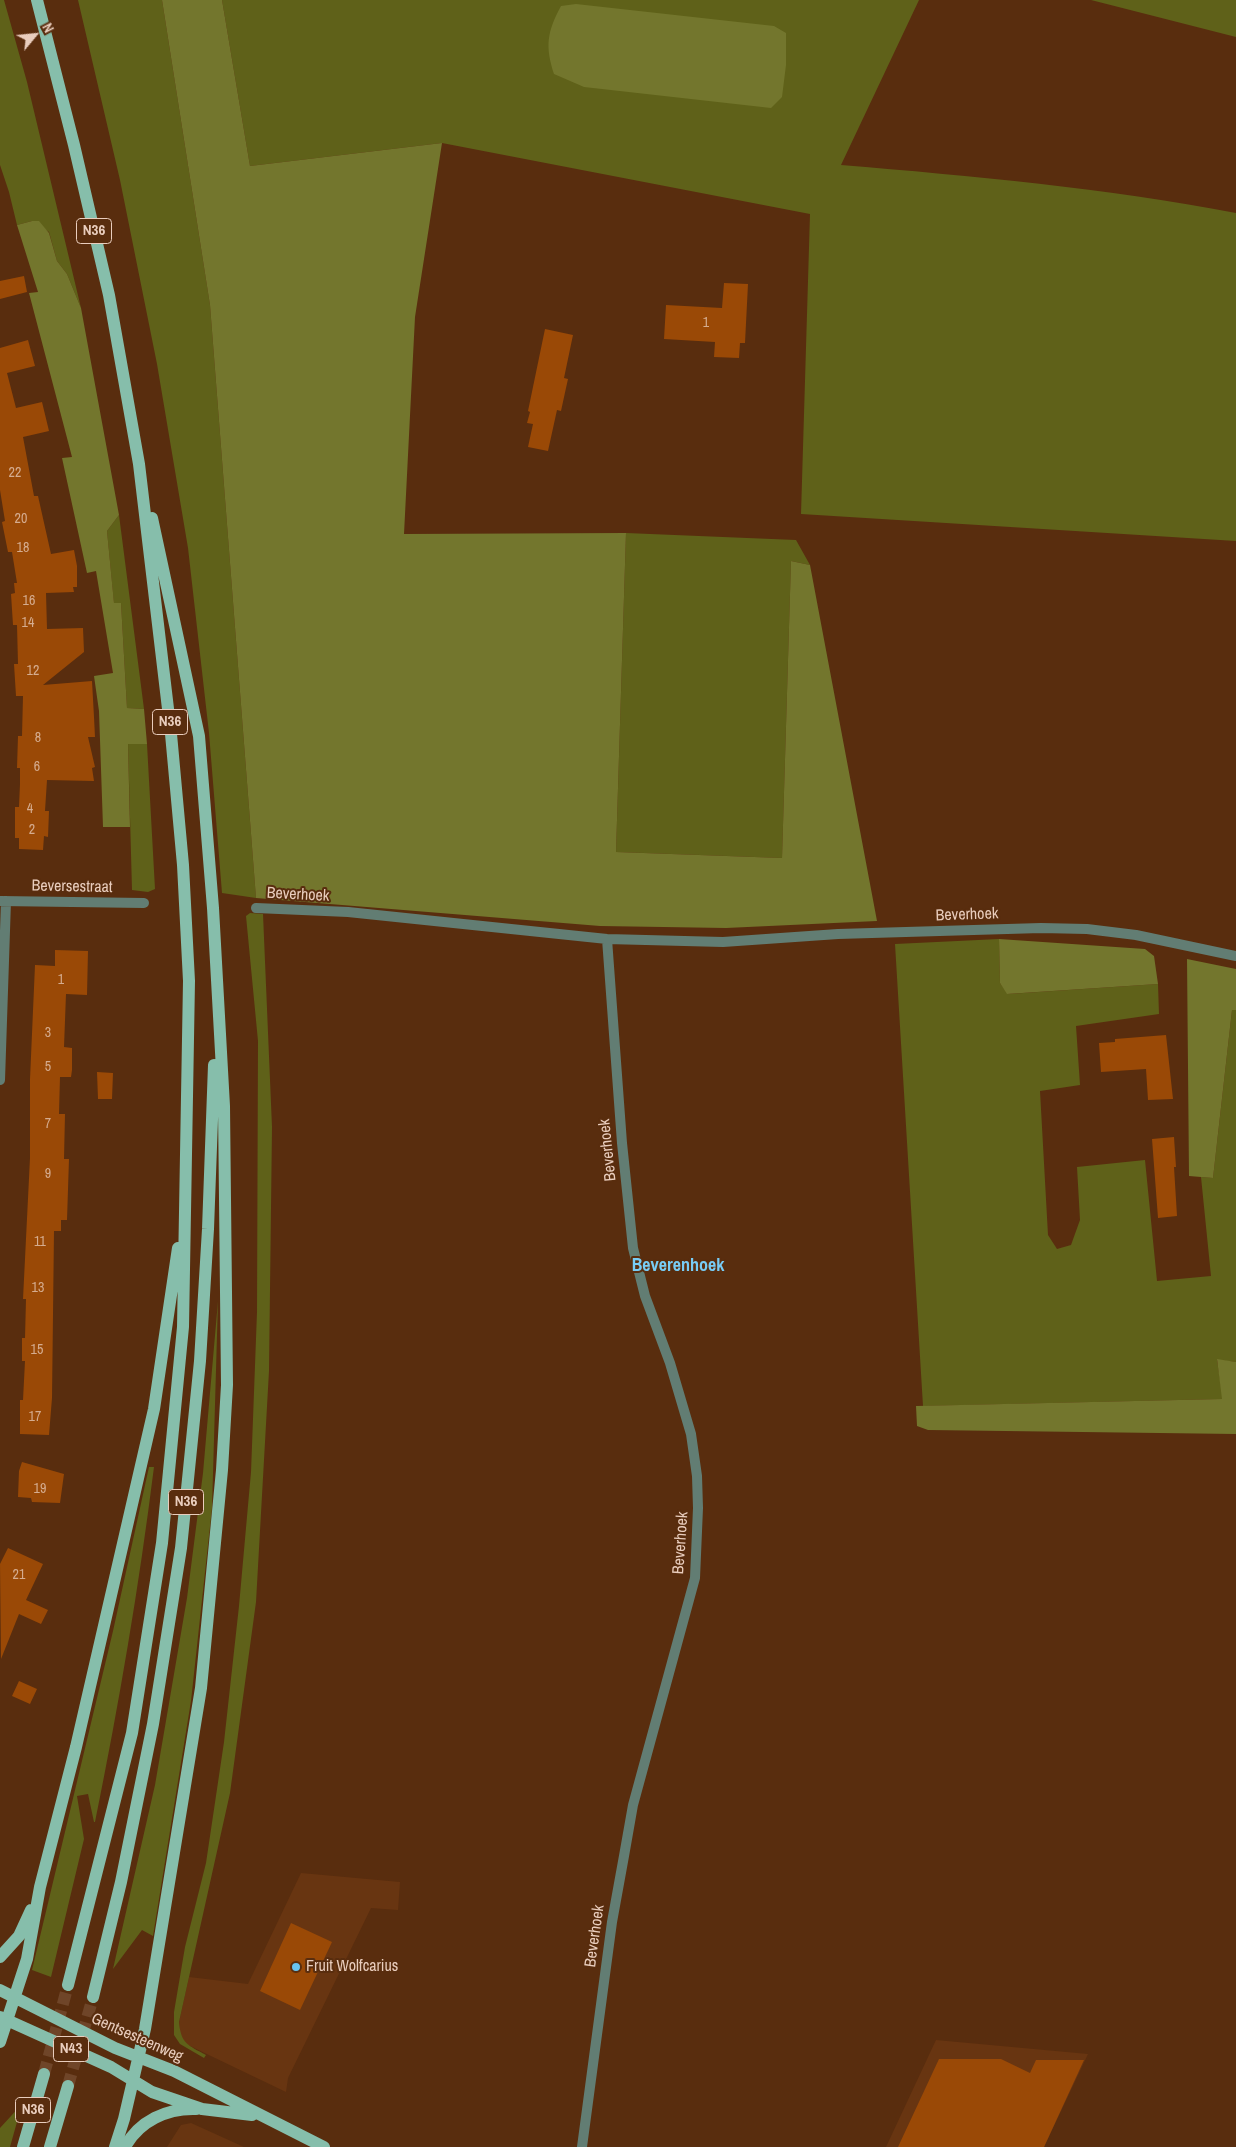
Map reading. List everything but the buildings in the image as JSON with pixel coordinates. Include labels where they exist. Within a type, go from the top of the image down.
[{"type":"main road","name":"N36","points":[[37,0],[74,145],[109,295],[139,464],[171,734],[183,865],[189,981],[182,1327],[162,1543],[132,1733],[68,1985]]},
{"type":"main road","name":"N36","points":[[93,1997],[121,1882],[153,1724],[181,1548],[200,1361],[208,1229],[216,999],[213,908],[199,736],[162,555],[139,464]]},
{"type":"main road","points":[[115,2147],[139,2057],[161,1940],[202,1688],[222,1470],[227,1385],[224,1106],[216,999]]},
{"type":"main road","points":[[0,2042],[4,2019],[15,1998],[27,1959],[40,1887],[76,1747],[154,1409],[186,1191]]},
{"type":"main road","points":[[0,1956],[19,1936],[40,1887]]},
{"type":"main road","name":"Gentsesteenweg","points":[[0,1990],[115,2048],[174,2071],[324,2147]]},
{"type":"main road","name":"Gentsesteenweg","points":[[4,2019],[111,2067],[152,2092],[202,2109],[262,2116]]},
{"type":"main road","name":"N36","points":[[23,2147],[44,2074]]},
{"type":"main road","name":"N36","points":[[50,2147],[68,2086]]},
{"type":"main road","points":[[125,2147],[130,2137],[151,2119],[170,2112],[202,2109]]},
{"type":"street","name":"Beversestraat","points":[[3,901],[144,903]]},
{"type":"street","points":[[0,1080],[3,901]]},
{"type":"street","name":"Beverhoek","points":[[256,908],[348,912],[607,938],[723,942],[838,934],[1042,928],[1087,929],[1136,935],[1236,956]]},
{"type":"street","name":"Beverhoek","points":[[582,2147],[612,1922],[627,1839],[633,1806],[694,1578],[698,1508],[697,1476],[691,1434],[670,1363],[645,1296],[633,1248],[622,1143],[607,938]]},
{"type":"shaded area","points":[[0,0],[4,0],[27,82],[81,308],[67,274],[57,261],[49,232],[32,221],[17,225],[0,165]]},
{"type":"shaded area","points":[[78,0],[162,0],[210,305],[256,898],[222,893],[209,733],[188,548],[157,364],[120,180]]},
{"type":"shaded area","points":[[162,0],[222,0],[250,166],[442,143],[415,317],[404,534],[626,533],[616,852],[782,858],[791,561],[810,565],[877,921],[726,928],[600,926],[256,898],[210,305]]},
{"type":"shaded area","points":[[222,0],[919,0],[841,165],[990,178],[1089,190],[1138,196],[1236,213],[1236,541],[801,514],[810,214],[442,143],[250,166]]},
{"type":"shaded area","points":[[1091,0],[1236,0],[1236,37]]},
{"type":"shaded area","points":[[576,4],[774,26],[786,33],[786,65],[782,97],[771,108],[584,87],[554,74],[549,55],[550,32],[561,6]]},
{"type":"shaded area","points":[[39,221],[49,233],[57,261],[67,274],[81,308],[119,515],[107,531],[114,603],[121,603],[127,708],[144,709],[147,744],[128,744],[130,827],[103,827],[99,711],[94,676],[113,673],[96,571],[87,573],[62,458],[72,457],[29,293],[38,292],[17,225]]},
{"type":"shaded area","points":[[119,515],[144,709],[127,708],[121,603],[114,604],[107,531]]},
{"type":"shaded area","points":[[626,533],[796,540],[810,565],[791,561],[782,858],[616,852]]},
{"type":"shaded area","points":[[128,744],[147,744],[155,889],[148,892],[132,890]]},
{"type":"shaded area","points":[[250,913],[263,914],[272,1127],[269,1371],[256,1602],[230,1793],[179,2022],[184,2039],[190,2046],[206,2055],[204,2058],[180,2044],[174,2035],[174,2012],[185,1947],[206,1863],[224,1742],[251,1472],[257,1312],[258,1041],[246,916]]},
{"type":"shaded area","points":[[999,939],[1000,983],[1008,994],[1158,984],[1159,1014],[1076,1026],[1080,1085],[1040,1091],[1048,1235],[1057,1249],[1071,1245],[1080,1220],[1077,1167],[1145,1160],[1157,1281],[1211,1276],[1201,1177],[1213,1178],[1232,1010],[1236,1010],[1236,1362],[1217,1360],[1223,1399],[923,1406],[895,944]]},
{"type":"shaded area","points":[[999,939],[1145,949],[1154,956],[1158,984],[1007,994],[1000,983]]},
{"type":"shaded area","points":[[1187,959],[1236,969],[1236,1010],[1232,1010],[1213,1178],[1189,1176]]},
{"type":"shaded area","points":[[218,1301],[212,1508],[191,1701],[153,1936],[142,1930],[113,1969],[155,1785],[187,1598],[203,1473]]},
{"type":"shaded area","points":[[1217,1359],[1236,1362],[1236,1434],[928,1430],[917,1426],[916,1406],[1222,1399]]},
{"type":"shaded area","points":[[149,1467],[154,1467],[142,1556],[104,1778],[95,1822],[88,1794],[77,1796],[84,1839],[51,1977],[32,1970],[113,1631]]},
{"type":"shaded area","points":[[301,1873],[400,1882],[398,1910],[371,1908],[288,2078],[286,2092],[188,2045],[180,2037],[179,2022],[189,1977],[248,1984]]},
{"type":"shaded area","points":[[936,2040],[1088,2054],[1044,2147],[886,2147]]},
{"type":"shaded area","points":[[22,2104],[10,2147],[0,2147],[0,2128]]},
{"type":"shaded area","points":[[191,2123],[244,2147],[167,2147],[181,2125]]},
{"type":"tunnel","points":[[44,2074],[68,1985]]},
{"type":"tunnel","points":[[68,2086],[93,1997]]},
{"type":"place","name":"Fruit Wolfcarius","points":[[296,1967]]},
{"type":"district","name":"Beverenhoek","points":[[678,1266]]}]
